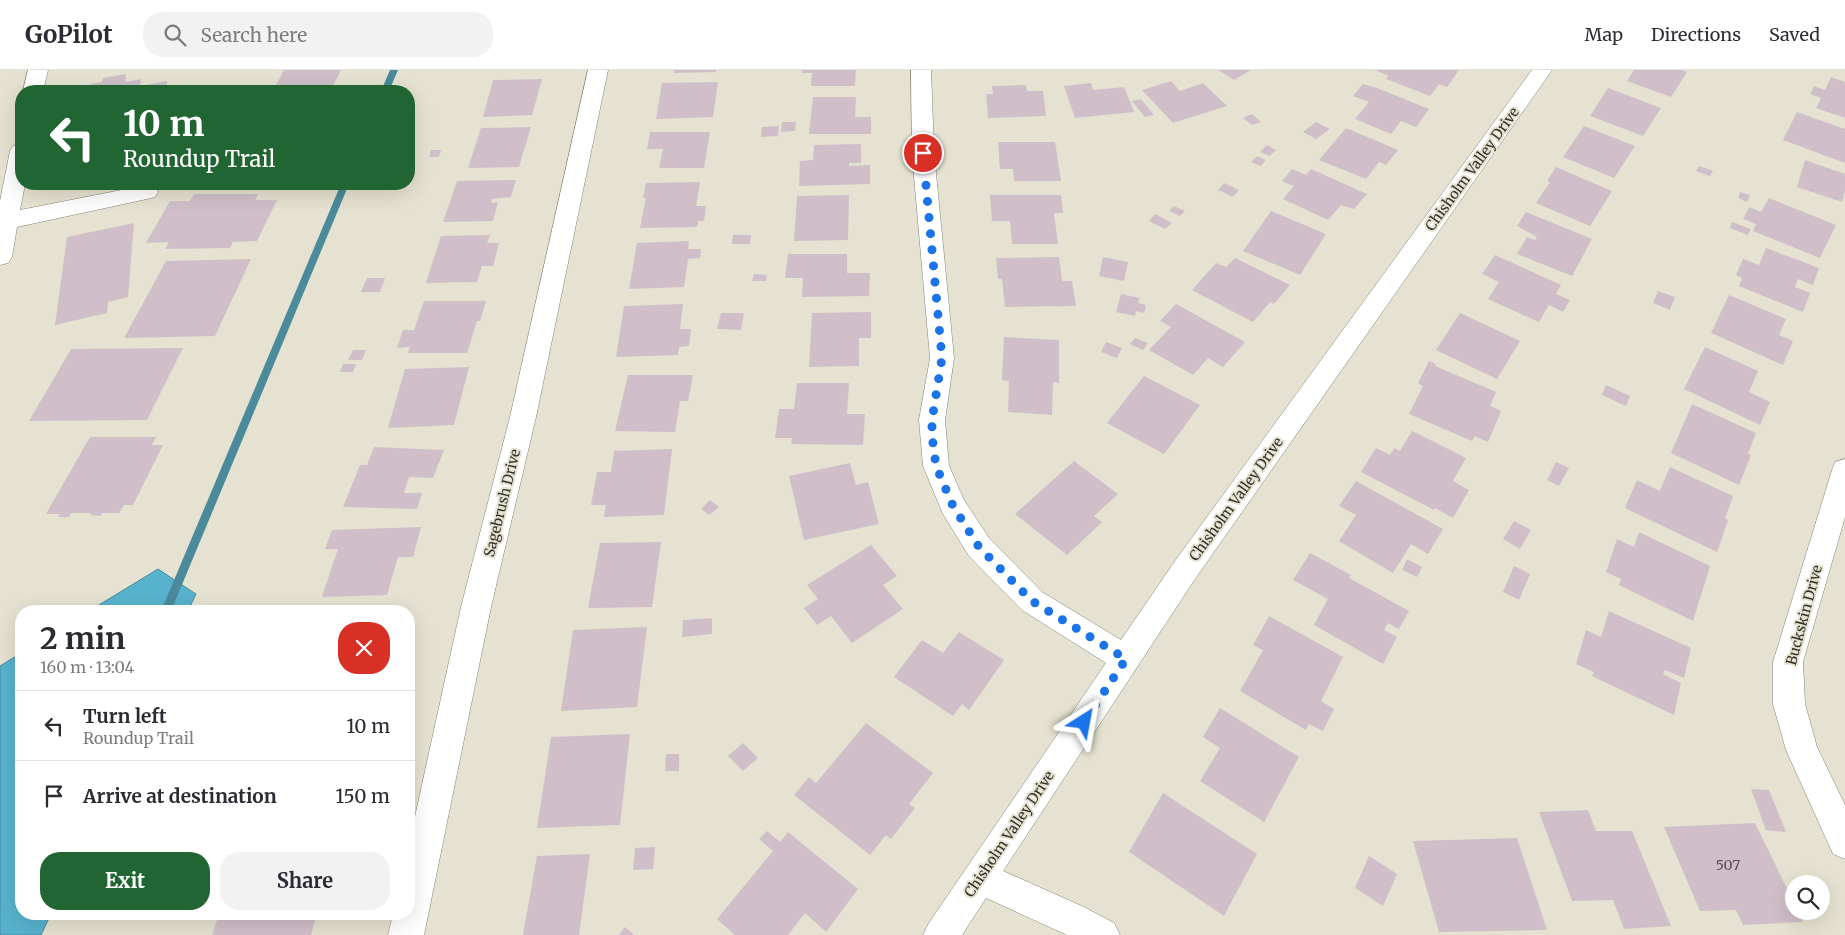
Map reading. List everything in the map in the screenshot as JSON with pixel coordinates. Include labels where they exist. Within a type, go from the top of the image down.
[{"type":"street","points":[[34,85],[38,70]]},
{"type":"street","name":"Sagebrush Drive","points":[[415,893],[476,606],[523,417],[598,70]]},
{"type":"street","points":[[920,70],[923,153],[942,358],[932,420],[936,466],[953,506],[979,547],[1032,601],[1126,659]]},
{"type":"street","name":"Chisholm Valley Drive","points":[[942,935],[1185,570],[1542,70]]},
{"type":"street","points":[[0,257],[15,183]]},
{"type":"street","points":[[7,221],[147,192]]},
{"type":"street","name":"Buckskin Drive","points":[[1845,470],[1788,662],[1789,704],[1802,750],[1845,842]]},
{"type":"street","points":[[980,878],[1072,919],[1102,935]]},
{"type":"street","name":"Sagebrush Drive","points":[[406,935],[409,920]]},
{"type":"water","points":[[158,569],[196,594],[191,605],[99,605]]},
{"type":"water","points":[[15,657],[15,920],[48,920],[41,935],[0,935],[0,666]]},
{"type":"building","points":[[284,70],[341,70],[333,85],[276,85]]},
{"type":"building","points":[[674,70],[716,70],[716,72],[674,73]]},
{"type":"building","points":[[802,70],[856,70],[855,86],[811,86],[812,73],[802,73]]},
{"type":"building","points":[[1218,70],[1251,70],[1234,80]]},
{"type":"building","points":[[1375,70],[1459,70],[1447,87],[1439,84],[1430,96],[1386,79],[1389,76]]},
{"type":"building","points":[[1634,70],[1682,70],[1687,72],[1671,97],[1627,81]]},
{"type":"building","points":[[126,74],[125,82],[141,79],[140,85],[90,85],[102,82],[103,78]]},
{"type":"building","points":[[1831,77],[1845,82],[1845,118],[1816,108],[1821,98],[1810,94],[1814,86],[1825,90]]},
{"type":"building","points":[[542,79],[532,115],[483,117],[493,80]]},
{"type":"building","points":[[167,81],[167,85],[145,85]]},
{"type":"building","points":[[1171,81],[1180,91],[1203,83],[1227,106],[1173,123],[1142,90]]},
{"type":"building","points":[[718,82],[713,117],[656,119],[662,83]]},
{"type":"building","points":[[1091,83],[1093,90],[1124,87],[1134,112],[1075,118],[1064,86]]},
{"type":"building","points":[[1363,84],[1429,109],[1416,127],[1401,121],[1391,134],[1355,119],[1369,102],[1353,96]]},
{"type":"building","points":[[1026,85],[1027,91],[1043,91],[1046,116],[988,118],[986,94],[993,94],[992,86]]},
{"type":"building","points":[[1608,88],[1661,108],[1643,136],[1590,116]]},
{"type":"building","points":[[813,97],[856,97],[855,117],[871,117],[871,134],[809,134]]},
{"type":"building","points":[[1141,99],[1154,115],[1145,117],[1132,101]]},
{"type":"building","points":[[1797,112],[1845,129],[1845,163],[1783,140]]},
{"type":"building","points":[[1252,114],[1261,122],[1252,125],[1243,118]]},
{"type":"building","points":[[782,122],[796,122],[795,131],[781,132]]},
{"type":"building","points":[[1316,122],[1330,129],[1316,139],[1303,132]]},
{"type":"building","points":[[779,126],[778,136],[761,137],[762,127]]},
{"type":"building","points":[[1584,126],[1635,146],[1614,178],[1563,157]]},
{"type":"building","points":[[531,127],[519,167],[468,168],[481,128]]},
{"type":"building","points":[[1346,128],[1398,150],[1386,165],[1379,162],[1366,179],[1319,160]]},
{"type":"building","points":[[650,132],[710,132],[704,168],[659,168],[663,149],[647,149]]},
{"type":"building","points":[[998,142],[1055,142],[1061,181],[1014,181],[1013,169],[1000,169]]},
{"type":"building","points":[[861,144],[861,163],[849,163],[849,166],[870,165],[870,184],[799,186],[800,161],[813,160],[814,145]]},
{"type":"building","points":[[1267,145],[1276,150],[1270,156],[1260,152]]},
{"type":"building","points":[[431,150],[441,150],[439,157],[429,157]]},
{"type":"building","points":[[1257,156],[1266,160],[1261,166],[1251,162]]},
{"type":"building","points":[[1805,160],[1845,174],[1845,191],[1842,202],[1797,187]]},
{"type":"building","points":[[1699,166],[1713,171],[1710,176],[1696,171]]},
{"type":"building","points":[[1556,167],[1612,191],[1590,226],[1536,203],[1550,182],[1547,181]]},
{"type":"building","points":[[1292,169],[1306,175],[1311,169],[1367,194],[1354,209],[1341,205],[1328,220],[1283,199],[1294,186],[1282,181]]},
{"type":"building","points":[[516,180],[511,197],[492,199],[491,203],[498,202],[493,221],[443,222],[457,181]]},
{"type":"building","points":[[700,182],[696,206],[706,206],[704,221],[698,221],[697,227],[640,228],[646,198],[643,198],[646,183]]},
{"type":"building","points":[[1224,183],[1239,190],[1233,197],[1218,190]]},
{"type":"building","points":[[1740,192],[1750,195],[1747,202],[1738,198]]},
{"type":"building","points":[[194,194],[258,194],[255,200],[277,200],[257,241],[233,242],[230,248],[165,249],[169,242],[146,243],[170,201],[190,201]]},
{"type":"building","points":[[849,195],[848,240],[794,241],[797,196]]},
{"type":"building","points":[[990,195],[1061,195],[1063,213],[1054,213],[1058,244],[1012,244],[1010,221],[992,221]]},
{"type":"building","points":[[1769,198],[1836,225],[1820,258],[1753,231],[1756,224],[1743,219],[1749,207],[1761,212]]},
{"type":"building","points":[[1174,206],[1185,211],[1180,216],[1169,211]]},
{"type":"building","points":[[1271,211],[1326,234],[1300,275],[1243,251]]},
{"type":"building","points":[[1526,212],[1592,239],[1572,276],[1517,254],[1527,237],[1535,240],[1537,237],[1517,226]]},
{"type":"building","points":[[1155,214],[1172,223],[1165,229],[1149,221]]},
{"type":"building","points":[[1732,222],[1751,229],[1748,235],[1730,228]]},
{"type":"building","points":[[134,223],[128,297],[108,302],[107,313],[55,325],[67,237]]},
{"type":"building","points":[[490,235],[487,243],[499,243],[493,266],[482,266],[477,282],[426,283],[441,236]]},
{"type":"building","points":[[733,235],[751,235],[750,244],[732,244]]},
{"type":"building","points":[[689,241],[688,249],[701,249],[700,258],[688,259],[684,287],[629,289],[637,243]]},
{"type":"building","points":[[1766,248],[1819,268],[1813,285],[1798,279],[1795,287],[1810,293],[1803,312],[1739,286],[1742,278],[1736,275],[1743,259],[1759,265]]},
{"type":"building","points":[[788,254],[847,254],[847,273],[870,273],[869,296],[802,297],[803,278],[785,278]]},
{"type":"building","points":[[1495,255],[1561,285],[1556,294],[1570,300],[1563,312],[1549,305],[1539,322],[1488,299],[1499,282],[1482,274]]},
{"type":"building","points":[[1059,257],[1062,281],[1072,281],[1076,306],[1005,307],[1002,279],[998,279],[996,258]]},
{"type":"building","points":[[1103,257],[1128,262],[1124,281],[1099,276]]},
{"type":"building","points":[[1235,258],[1290,285],[1274,304],[1270,302],[1253,322],[1192,290],[1216,263],[1226,267]]},
{"type":"building","points":[[251,259],[215,336],[124,338],[166,261]]},
{"type":"building","points":[[754,274],[767,275],[766,281],[752,281]]},
{"type":"building","points":[[367,278],[385,278],[380,292],[361,292]]},
{"type":"building","points":[[1658,291],[1675,297],[1670,310],[1653,303]]},
{"type":"building","points":[[1121,294],[1140,298],[1138,303],[1146,305],[1144,313],[1136,311],[1135,316],[1116,312]]},
{"type":"building","points":[[1729,295],[1786,319],[1779,335],[1793,341],[1783,365],[1711,333]]},
{"type":"building","points":[[424,301],[486,301],[480,321],[477,321],[467,353],[408,353],[410,347],[397,348],[403,330],[414,330]]},
{"type":"building","points":[[683,304],[680,329],[691,329],[689,346],[679,347],[678,355],[616,357],[624,306]]},
{"type":"building","points":[[1176,304],[1245,342],[1223,367],[1208,358],[1193,375],[1149,350],[1171,327],[1160,321]]},
{"type":"building","points":[[871,312],[871,338],[859,338],[859,366],[809,367],[812,313]]},
{"type":"building","points":[[721,313],[744,313],[741,330],[717,329]]},
{"type":"building","points":[[1460,313],[1520,341],[1497,379],[1436,350]]},
{"type":"building","points":[[1004,337],[1059,340],[1059,383],[1053,382],[1052,415],[1008,412],[1009,381],[1002,380]]},
{"type":"building","points":[[1135,338],[1148,343],[1143,350],[1130,344]]},
{"type":"building","points":[[1106,342],[1122,348],[1117,358],[1101,352]]},
{"type":"building","points":[[1705,347],[1758,371],[1749,392],[1770,402],[1760,425],[1684,389]]},
{"type":"building","points":[[183,348],[147,420],[29,421],[71,349]]},
{"type":"building","points":[[353,350],[366,350],[362,360],[348,360]]},
{"type":"building","points":[[1429,361],[1436,364],[1435,366],[1496,392],[1490,406],[1501,411],[1488,442],[1475,436],[1472,441],[1409,414],[1423,386],[1418,383]]},
{"type":"building","points":[[343,364],[356,364],[353,372],[340,372]]},
{"type":"building","points":[[469,367],[454,425],[388,428],[405,369]]},
{"type":"building","points":[[628,375],[693,375],[688,401],[680,401],[675,432],[615,431]]},
{"type":"building","points":[[1144,376],[1200,405],[1164,454],[1107,423]]},
{"type":"building","points":[[797,383],[849,383],[847,414],[865,414],[863,445],[791,444],[792,438],[775,438],[779,409],[794,409]]},
{"type":"building","points":[[1606,385],[1630,396],[1626,406],[1602,395]]},
{"type":"building","points":[[1692,404],[1756,433],[1748,454],[1751,455],[1739,485],[1671,453]]},
{"type":"building","points":[[1412,431],[1466,458],[1453,481],[1469,490],[1453,518],[1361,472],[1376,448],[1390,455],[1394,448],[1400,451]]},
{"type":"building","points":[[90,437],[156,437],[152,445],[163,445],[133,505],[124,505],[119,513],[102,513],[100,516],[90,515],[91,513],[71,513],[69,517],[58,517],[60,514],[46,514]]},
{"type":"building","points":[[374,447],[444,450],[433,478],[409,477],[404,493],[422,493],[417,509],[343,507],[360,465],[367,465]]},
{"type":"building","points":[[672,449],[664,515],[604,517],[606,505],[591,505],[597,472],[611,472],[614,451]]},
{"type":"building","points":[[1074,461],[1118,494],[1094,516],[1102,522],[1067,555],[1015,514]]},
{"type":"building","points":[[1556,462],[1569,468],[1559,486],[1547,480]]},
{"type":"building","points":[[850,463],[856,485],[868,482],[879,524],[804,540],[789,476]]},
{"type":"building","points":[[1670,467],[1733,496],[1725,518],[1728,520],[1717,552],[1625,508],[1637,480],[1660,491]]},
{"type":"building","points":[[1356,481],[1443,529],[1428,554],[1411,544],[1393,573],[1339,541],[1356,515],[1339,506]]},
{"type":"building","points":[[710,500],[719,507],[709,515],[701,509]]},
{"type":"building","points":[[1514,521],[1531,530],[1520,549],[1503,539]]},
{"type":"building","points":[[421,527],[413,557],[398,557],[387,595],[322,597],[338,549],[325,549],[332,530]]},
{"type":"building","points":[[1639,532],[1710,566],[1693,621],[1619,585],[1621,579],[1606,572],[1617,539],[1634,547]]},
{"type":"building","points":[[661,542],[652,607],[588,608],[600,543]]},
{"type":"building","points":[[871,545],[897,576],[883,585],[903,609],[852,643],[831,616],[817,625],[804,608],[818,599],[807,585]]},
{"type":"building","points":[[1310,553],[1351,575],[1349,578],[1409,611],[1399,629],[1388,623],[1384,630],[1397,637],[1383,664],[1314,625],[1328,599],[1293,580]]},
{"type":"building","points":[[1407,559],[1422,567],[1417,577],[1402,570]]},
{"type":"building","points":[[1514,566],[1530,574],[1519,600],[1503,592]]},
{"type":"building","points":[[1609,611],[1691,648],[1684,678],[1665,670],[1663,674],[1681,683],[1674,715],[1592,676],[1594,672],[1576,664],[1586,630],[1601,637]]},
{"type":"building","points":[[1269,616],[1343,657],[1321,701],[1334,709],[1323,731],[1309,724],[1306,730],[1240,691],[1263,650],[1253,645]]},
{"type":"building","points":[[712,618],[712,634],[682,637],[683,620]]},
{"type":"building","points":[[647,627],[637,707],[561,711],[573,630]]},
{"type":"building","points":[[959,632],[1004,660],[969,710],[962,704],[953,716],[894,677],[922,640],[943,653]]},
{"type":"building","points":[[1220,708],[1299,757],[1264,822],[1200,781],[1220,748],[1203,737]]},
{"type":"building","points":[[866,723],[933,773],[909,804],[915,808],[891,839],[886,835],[870,855],[794,795],[809,777],[816,783]]},
{"type":"building","points":[[630,734],[620,825],[537,828],[551,737]]},
{"type":"building","points":[[743,743],[758,758],[743,771],[728,756]]},
{"type":"building","points":[[666,754],[679,754],[679,771],[665,771]]},
{"type":"building","points":[[1751,789],[1769,790],[1786,832],[1766,830]]},
{"type":"building","points":[[1163,793],[1257,854],[1224,916],[1129,852]]},
{"type":"building","points":[[1588,810],[1596,831],[1632,831],[1671,926],[1624,929],[1613,900],[1572,901],[1539,812]]},
{"type":"building","points":[[1755,823],[1785,885],[1785,920],[1802,920],[1803,922],[1743,925],[1736,910],[1700,911],[1664,827]]},
{"type":"building","points":[[767,831],[780,842],[788,832],[858,889],[826,932],[805,913],[788,935],[735,935],[717,919],[773,851],[759,839]]},
{"type":"building","points":[[1517,838],[1547,930],[1439,932],[1413,841]]},
{"type":"building","points":[[655,847],[653,869],[633,870],[635,848]]},
{"type":"building","points":[[590,854],[579,935],[523,935],[537,856]]},
{"type":"building","points":[[1369,856],[1397,874],[1383,906],[1355,888]]},
{"type":"building","points":[[217,920],[315,920],[311,935],[212,935]]},
{"type":"building","points":[[625,927],[634,935],[619,935]]},
{"type":"waterway","points":[[388,85],[394,70]]},
{"type":"waterway","points":[[169,605],[342,190]]},
{"type":"route","points":[[923,153],[942,358],[932,420],[936,466],[953,506],[979,547],[1032,601],[1126,659],[1084,722]]}]
